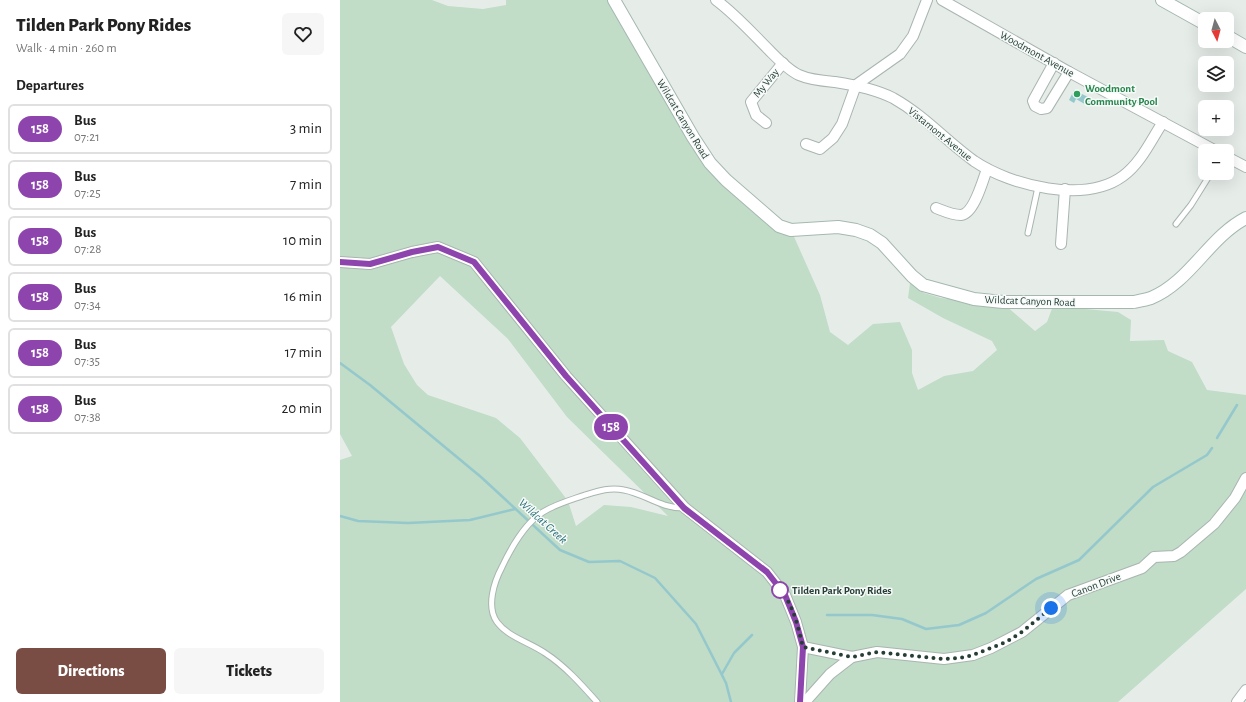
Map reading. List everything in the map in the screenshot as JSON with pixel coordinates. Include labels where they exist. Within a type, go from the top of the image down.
[{"type":"street","name":"Wildcat Canyon Road","points":[[614,0],[693,137],[710,163],[726,180],[779,226],[791,230],[838,227],[856,230],[870,235],[882,243],[912,276],[923,285],[974,299],[1003,302],[1133,302],[1151,298],[1174,283],[1217,240],[1246,218]]},
{"type":"street","name":"Vistamont Avenue","points":[[716,0],[783,63],[799,75],[812,79],[856,85],[892,97],[927,120],[973,160],[987,169],[1006,178],[1038,187],[1087,189],[1104,186],[1125,174],[1143,153],[1162,122]]},
{"type":"street","points":[[806,144],[820,149],[833,138],[842,124],[856,85],[900,54],[913,36],[927,0]]},
{"type":"street","name":"Woodmont Avenue","points":[[942,0],[1069,72],[1203,144]]},
{"type":"street","points":[[1162,0],[1198,20]]},
{"type":"street","points":[[1234,40],[1246,47]]},
{"type":"street","name":"My Way","points":[[766,123],[756,115],[751,102],[783,63]]},
{"type":"street","points":[[1054,63],[1033,101],[1035,106],[1040,109],[1047,108],[1069,72]]},
{"type":"street","points":[[1234,161],[1246,167]]},
{"type":"street","points":[[936,208],[951,214],[962,215],[968,212],[977,197],[987,169]]},
{"type":"street","points":[[1061,244],[1065,189]]},
{"type":"street","points":[[340,262],[370,264],[412,252],[438,247],[474,262],[566,376],[684,508],[767,572],[787,600],[796,622],[803,647],[800,702]]},
{"type":"street","name":"Canon Drive","points":[[803,647],[852,657],[877,652],[949,659],[973,655],[991,648],[1022,632],[1068,595],[1142,568],[1154,557],[1174,556],[1181,552],[1214,524],[1235,498],[1246,478]]},
{"type":"street","name":"Canon Drive","points":[[805,702],[830,674],[852,657]]},
{"type":"street","points":[[1237,702],[1246,690]]},
{"type":"lane","points":[[1176,224],[1192,205],[1207,180]]},
{"type":"lane","points":[[1028,233],[1038,187]]},
{"type":"lane","points":[[597,702],[564,668],[545,652],[505,631],[496,621],[491,609],[497,576],[510,552],[525,530],[536,518],[542,512],[568,501],[602,490],[614,489],[637,494],[670,508],[684,508]]},
{"type":"green space","points":[[340,0],[432,0],[448,6],[483,9],[506,5],[506,0],[614,0],[710,163],[791,230],[820,295],[830,332],[848,345],[873,324],[900,322],[912,350],[912,373],[918,390],[944,376],[973,371],[997,350],[992,341],[943,318],[908,298],[910,283],[924,293],[941,298],[1006,306],[1035,331],[1047,322],[1053,306],[1118,312],[1131,320],[1130,341],[1164,340],[1168,351],[1192,362],[1207,390],[1246,395],[1246,589],[1118,702],[340,702],[340,460],[352,456],[340,434]],"holes":[[[440,276],[508,339],[567,417],[668,516],[631,507],[604,505],[576,526],[568,501],[520,438],[496,418],[428,395],[417,385],[404,364],[391,327]]]},
{"type":"water","name":"Woodmont Community Pool","points":[[1074,90],[1092,99],[1088,106],[1076,99],[1074,103],[1069,100]]},
{"type":"waterway","name":"Wildcat Creek","points":[[340,363],[370,385],[481,477],[560,550],[589,562],[620,561],[655,578],[696,624],[726,683],[731,702]]},
{"type":"waterway","points":[[1217,438],[1237,405]]},
{"type":"waterway","points":[[827,615],[872,615],[902,619],[926,629],[959,625],[986,613],[1036,579],[1079,560],[1153,487],[1207,455],[1212,448]]},
{"type":"waterway","points":[[340,516],[358,521],[408,523],[470,520],[515,509]]},
{"type":"waterway","points":[[722,674],[734,653],[752,635]]},
{"type":"bus line","name":"158","points":[[340,262],[370,264],[412,252],[438,247],[474,262],[566,376],[684,508],[767,572],[785,595],[796,622],[803,647],[800,702]]},
{"type":"place","name":"Woodmont Community Pool","points":[[1077,94]]},
{"type":"place","name":"Tilden Park Pony Rides","points":[[780,590]]},
{"type":"route","points":[[780,590],[785,595],[790,606],[803,647],[852,657],[877,652],[944,659],[973,655],[1006,642],[1022,632],[1051,608]]}]
